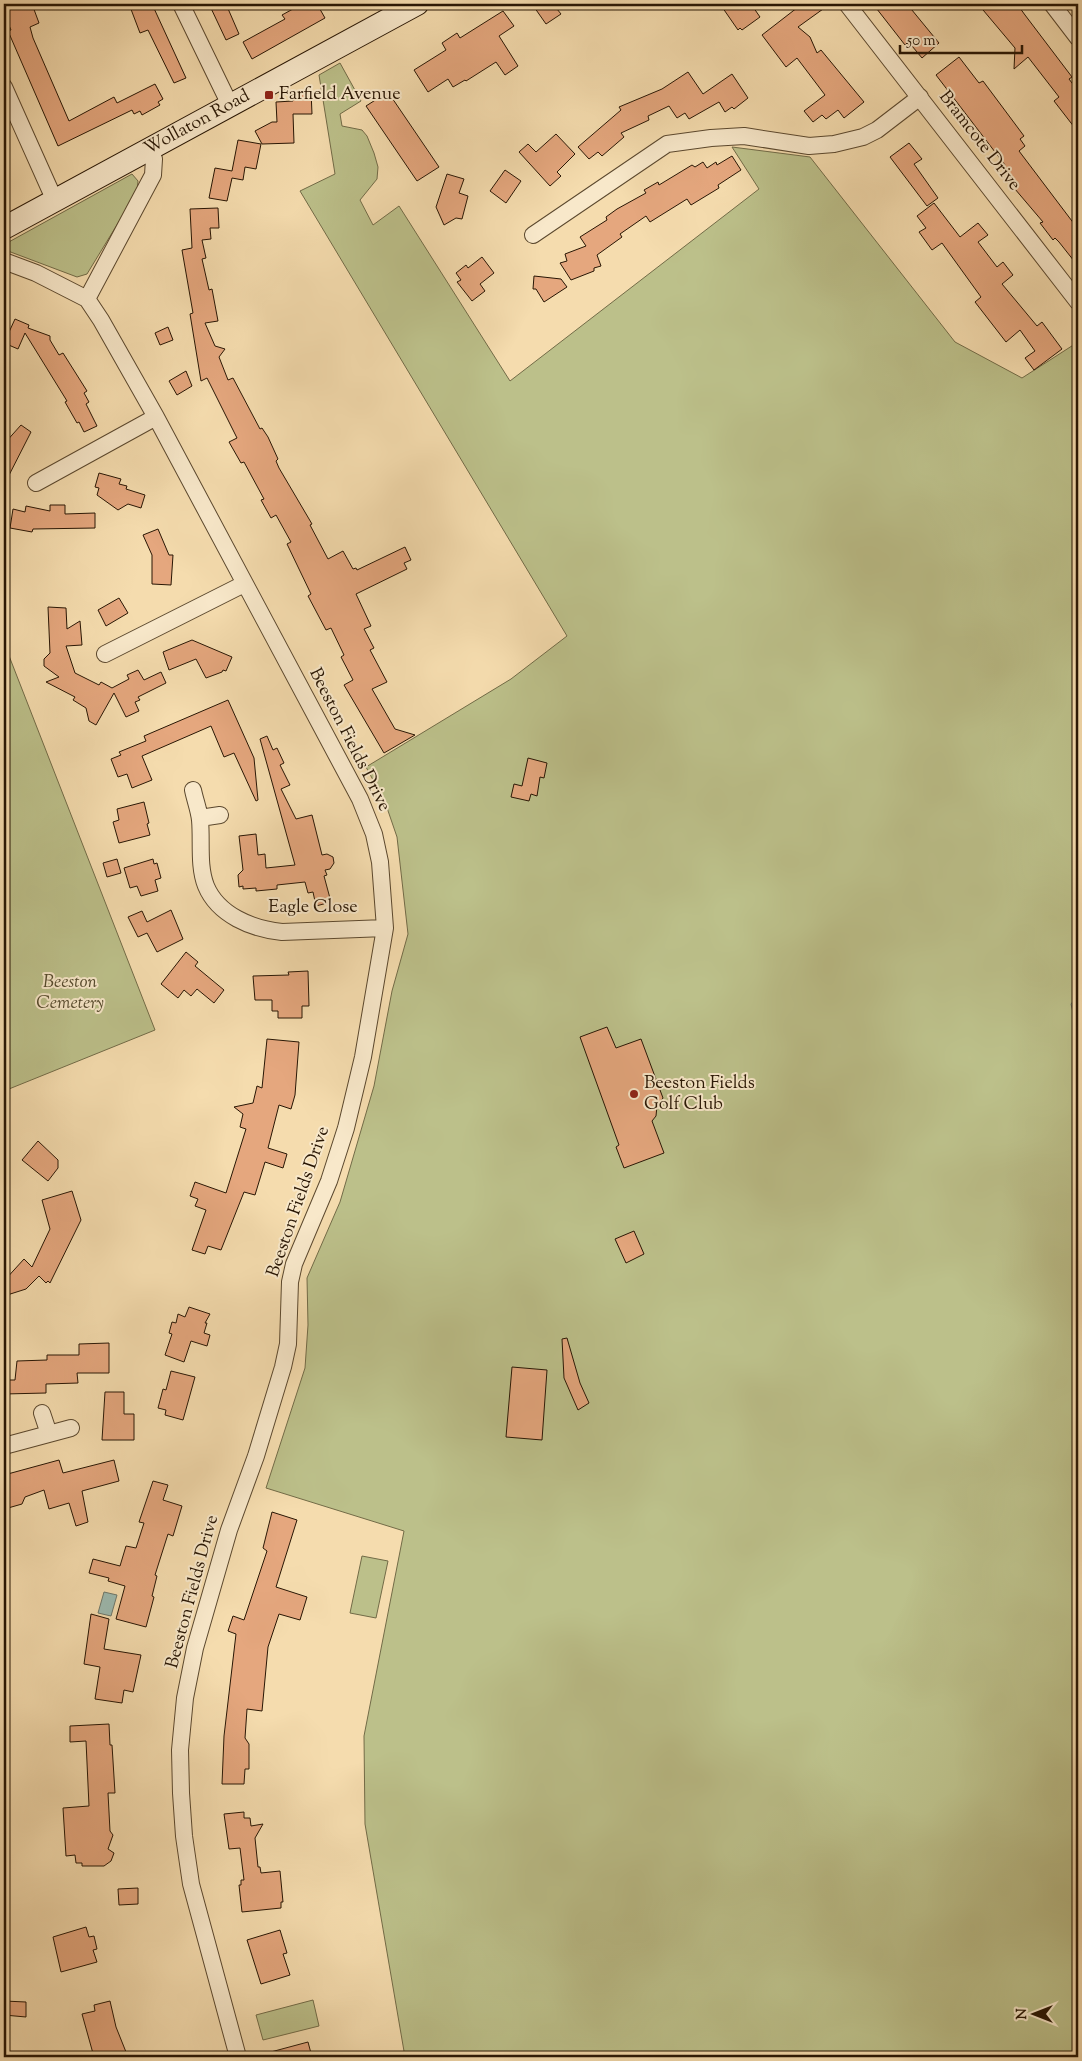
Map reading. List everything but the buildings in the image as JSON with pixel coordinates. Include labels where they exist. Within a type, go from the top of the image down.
[{"type":"main road","name":"Wollaton Road","points":[[4,228],[417,4]]},
{"type":"street","points":[[181,4],[230,105]]},
{"type":"street","name":"Bramcote Drive","points":[[847,4],[1078,302]]},
{"type":"street","points":[[1052,4],[1078,38]]},
{"type":"street","points":[[4,87],[55,201]]},
{"type":"street","points":[[533,235],[667,144],[744,136],[808,146],[834,144],[877,130],[920,97]]},
{"type":"street","points":[[87,299],[154,174],[154,159],[149,148]]},
{"type":"street","name":"Beeston Fields Drive","points":[[4,261],[36,272],[87,299],[102,320],[156,417],[360,799],[374,834],[380,862],[385,928],[363,1057],[346,1128],[329,1181],[294,1264],[290,1282],[288,1344],[283,1367],[256,1456],[229,1530],[195,1648],[185,1698],[180,1750],[184,1836],[191,1884],[238,2057]]},
{"type":"street","points":[[36,483],[156,417]]},
{"type":"street","points":[[105,654],[244,584]]},
{"type":"street","name":"Eagle Close","points":[[193,790],[200,818],[205,885],[215,901],[234,917],[265,930],[282,932],[385,928]]},
{"type":"street","points":[[200,818],[220,815]]},
{"type":"street","points":[[42,1413],[49,1434]]},
{"type":"street","points":[[4,1446],[71,1428]]},
{"type":"green space","points":[[340,63],[361,101],[340,114],[342,126],[362,130],[367,136],[378,167],[377,179],[360,200],[373,225],[399,206],[510,381],[759,189],[732,147],[810,157],[955,342],[1022,378],[1078,342],[1078,2057],[405,2057],[365,1824],[364,1736],[404,1531],[266,1488],[305,1368],[308,1325],[307,1278],[340,1202],[374,1086],[392,991],[408,934],[397,837],[385,802],[366,767],[511,679],[567,636],[300,191],[335,174],[319,75]]},
{"type":"green space","points":[[132,174],[138,181],[137,192],[87,274],[77,277],[8,251],[7,243]]},
{"type":"green space","name":"Beeston Cemetery","points":[[4,643],[155,1030],[4,1091]]},
{"type":"green space","points":[[362,1556],[388,1561],[376,1618],[350,1613]]},
{"type":"green space","points":[[313,2000],[319,2026],[263,2040],[256,2015]]},
{"type":"water","points":[[1078,995],[1078,1034],[1071,1004]]},
{"type":"water","points":[[104,1592],[117,1595],[111,1616],[98,1613]]},
{"type":"place","name":"Farfield Avenue","points":[[269,95]]},
{"type":"place","name":"Beeston Fields Golf Club","points":[[634,1094]]}]
